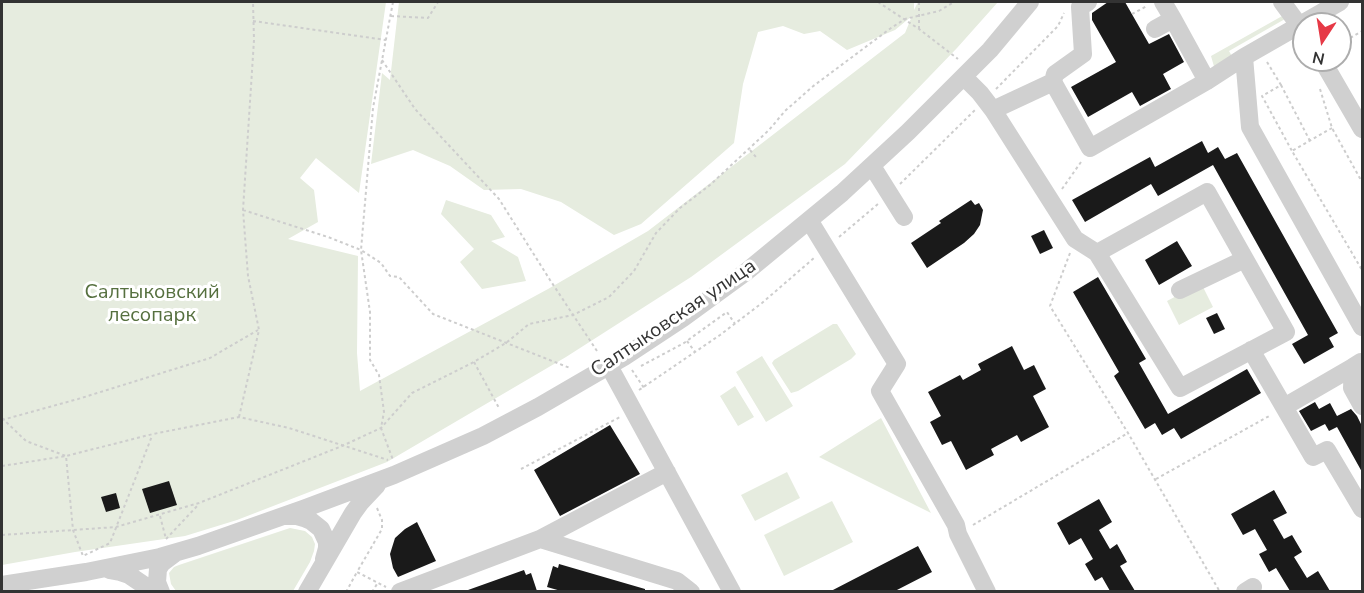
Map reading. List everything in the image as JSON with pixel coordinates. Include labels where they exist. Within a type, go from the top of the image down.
[{"type":"street","name":"Салтыковская улица","points":[[2,585],[86,572],[160,557],[198,546],[394,475],[513,421],[609,366],[683,318],[715,296],[809,220],[872,166],[962,69],[990,50],[1030,2]]},
{"type":"street","points":[[1088,2],[1080,7],[1083,54],[1055,74],[1053,82],[1090,148],[1252,53],[1292,34]]},
{"type":"street","points":[[1282,2],[1292,16]]},
{"type":"street","points":[[1326,12],[1340,2]]},
{"type":"street","points":[[1155,4],[1173,19],[1207,81]]},
{"type":"street","points":[[1155,29],[1173,19]]},
{"type":"street","points":[[1252,53],[1250,127],[1362,327]]},
{"type":"street","points":[[962,69],[989,105],[1075,239],[1097,253],[1180,388],[1286,332],[1207,192],[1097,253]]},
{"type":"street","points":[[1329,72],[1362,129]]},
{"type":"street","points":[[989,105],[1053,82]]},
{"type":"street","points":[[872,166],[904,217]]},
{"type":"street","points":[[809,220],[897,364],[880,391],[956,525],[958,534],[987,591]]},
{"type":"street","points":[[1180,290],[1245,259]]},
{"type":"street","points":[[1251,350],[1313,457],[1327,450],[1362,509]]},
{"type":"street","points":[[1284,407],[1358,364]]},
{"type":"street","points":[[1358,364],[1352,388],[1362,406]]},
{"type":"street","points":[[609,366],[732,591]]},
{"type":"street","points":[[393,589],[540,539],[667,472]]},
{"type":"street","points":[[311,584],[361,502],[376,486],[394,475]]},
{"type":"street","name":"Салтыковская улица","points":[[279,517],[304,518],[321,529],[325,535],[327,548],[324,560],[311,584]]},
{"type":"street","points":[[540,539],[677,581],[691,591]]},
{"type":"street","points":[[161,591],[157,575],[162,562],[174,554],[198,546]]},
{"type":"street","points":[[86,572],[105,570],[120,572],[154,591]]},
{"type":"path","points":[[239,417],[259,330],[248,276],[243,210],[254,40],[253,2]]},
{"type":"path","points":[[2,466],[66,456],[153,434],[239,417],[289,428],[394,462],[381,428],[384,412],[379,375],[370,360],[370,312],[361,250],[373,108],[393,2]]},
{"type":"path","points":[[391,16],[428,18],[438,2]]},
{"type":"path","points":[[878,2],[919,29],[962,69]]},
{"type":"path","points":[[919,2],[919,29]]},
{"type":"path","points":[[2,535],[116,527],[199,503],[381,428],[412,393],[474,362],[506,343],[529,324],[573,315],[609,297],[634,271],[656,233],[680,208],[710,185],[812,87],[905,19],[939,11],[954,2]]},
{"type":"path","points":[[1132,14],[1155,4]]},
{"type":"path","points":[[521,469],[630,404],[644,388],[762,303],[890,194],[989,105],[1058,26],[1066,10]]},
{"type":"path","points":[[253,21],[386,40]]},
{"type":"path","points":[[1252,53],[1281,85],[1310,141]]},
{"type":"path","points":[[382,60],[415,109],[499,200],[597,351]]},
{"type":"path","points":[[1318,83],[1332,128],[1362,182]]},
{"type":"path","points":[[1281,85],[1263,96],[1292,151],[1362,270]]},
{"type":"path","points":[[1292,151],[1332,128]]},
{"type":"path","points":[[1052,204],[1090,148]]},
{"type":"path","points":[[749,149],[756,157]]},
{"type":"path","points":[[243,210],[361,250],[381,263],[390,276],[399,277],[433,314],[570,368]]},
{"type":"path","points":[[1075,239],[1050,306],[1156,479],[1220,591]]},
{"type":"path","points":[[644,388],[632,370],[687,341],[727,312],[735,324]]},
{"type":"path","points":[[2,419],[78,399],[210,358],[259,330]]},
{"type":"path","points":[[687,341],[695,352]]},
{"type":"path","points":[[474,362],[498,408]]},
{"type":"path","points":[[1156,479],[1284,407]]},
{"type":"path","points":[[2,419],[27,441],[66,456]]},
{"type":"path","points":[[958,534],[1128,433]]},
{"type":"path","points":[[66,456],[73,530],[83,556],[110,543],[153,434]]},
{"type":"path","points":[[160,514],[166,539],[199,503]]},
{"type":"path","points":[[346,591],[382,529],[382,520],[376,506]]},
{"type":"path","points":[[357,572],[393,589]]},
{"type":"path","points":[[372,591],[378,583]]},
{"type":"green space","name":"Салтыковский лесопарк","points":[[2,2],[386,2],[359,193],[316,158],[300,178],[314,190],[318,222],[288,239],[358,256],[357,353],[360,391],[548,289],[648,231],[905,33],[912,16],[895,30],[847,50],[820,31],[804,34],[783,26],[758,32],[743,84],[734,143],[641,224],[614,235],[561,202],[521,189],[484,190],[450,166],[413,150],[371,164],[382,73],[390,80],[399,2],[914,2],[914,10],[918,2],[998,2],[845,164],[691,277],[566,357],[387,462],[237,520],[185,536],[2,565]]},
{"type":"green space","points":[[1284,15],[1285,19],[1229,51],[1233,58],[1215,70],[1211,56]]},
{"type":"green space","points":[[446,200],[491,215],[505,237],[491,241],[518,257],[526,281],[482,289],[460,262],[474,249],[441,214]]},
{"type":"green space","points":[[1201,283],[1213,307],[1179,325],[1167,301]]},
{"type":"green space","points":[[833,324],[837,324],[856,354],[798,391],[791,393],[772,363]]},
{"type":"green space","points":[[762,356],[793,406],[766,422],[736,372]]},
{"type":"green space","points":[[735,386],[754,417],[738,426],[720,396]]},
{"type":"green space","points":[[881,418],[931,513],[819,457]]},
{"type":"green space","points":[[787,472],[800,498],[755,521],[741,495]]},
{"type":"green space","points":[[832,501],[853,542],[784,576],[764,535]]},
{"type":"green space","points":[[290,528],[305,531],[312,537],[315,544],[310,562],[293,591],[176,591],[171,584],[169,573],[174,567]]},
{"type":"building","points":[[1108,2],[1125,2],[1149,44],[1169,34],[1184,62],[1163,74],[1171,89],[1140,106],[1132,92],[1088,117],[1071,87],[1116,62],[1092,20],[1092,13]]},
{"type":"building","points":[[1202,141],[1208,153],[1218,147],[1225,159],[1237,153],[1338,333],[1329,338],[1334,347],[1304,364],[1292,344],[1308,335],[1213,165],[1158,196],[1151,184],[1085,222],[1072,200],[1150,157],[1155,167]]},
{"type":"building","points":[[971,200],[975,205],[979,203],[983,210],[980,225],[964,243],[927,268],[911,243]]},
{"type":"building","points":[[1044,230],[1053,248],[1040,254],[1031,236]]},
{"type":"building","points":[[1177,241],[1192,266],[1159,285],[1145,260]]},
{"type":"building","points":[[1098,277],[1146,359],[1139,363],[1168,414],[1247,369],[1261,393],[1181,439],[1174,428],[1162,435],[1155,423],[1145,429],[1114,376],[1119,372],[1073,292]]},
{"type":"building","points":[[1217,313],[1225,329],[1214,334],[1206,318]]},
{"type":"building","points":[[1012,346],[1024,370],[1034,365],[1046,389],[1033,396],[1049,427],[1021,442],[1017,435],[991,449],[994,455],[966,470],[951,441],[942,445],[930,422],[941,416],[928,392],[960,375],[963,380],[981,370],[978,364]]},
{"type":"building","points":[[1315,402],[1319,409],[1330,403],[1337,416],[1351,409],[1357,416],[1362,426],[1362,472],[1337,427],[1329,431],[1325,424],[1311,431],[1299,411]]},
{"type":"building","points":[[610,425],[640,474],[560,516],[534,470]]},
{"type":"building","points":[[169,481],[177,505],[150,513],[142,489]]},
{"type":"building","points":[[1274,490],[1287,513],[1273,520],[1284,539],[1292,535],[1302,552],[1294,557],[1307,578],[1318,571],[1330,591],[1290,591],[1276,568],[1269,572],[1259,554],[1267,550],[1255,529],[1243,535],[1231,514]]},
{"type":"building","points":[[116,493],[120,508],[106,512],[101,497]]},
{"type":"building","points":[[1099,499],[1112,522],[1099,530],[1110,549],[1117,544],[1127,562],[1120,566],[1135,591],[1110,591],[1102,577],[1095,581],[1085,564],[1093,559],[1081,538],[1069,545],[1057,523]]},
{"type":"building","points":[[417,522],[436,561],[398,577],[390,554],[395,538]]},
{"type":"building","points":[[918,546],[932,572],[895,591],[831,591]]},
{"type":"building","points":[[559,564],[645,589],[645,591],[561,591],[547,587],[553,566],[558,568]]},
{"type":"building","points":[[524,570],[526,575],[531,573],[537,591],[468,591],[468,590]]}]
